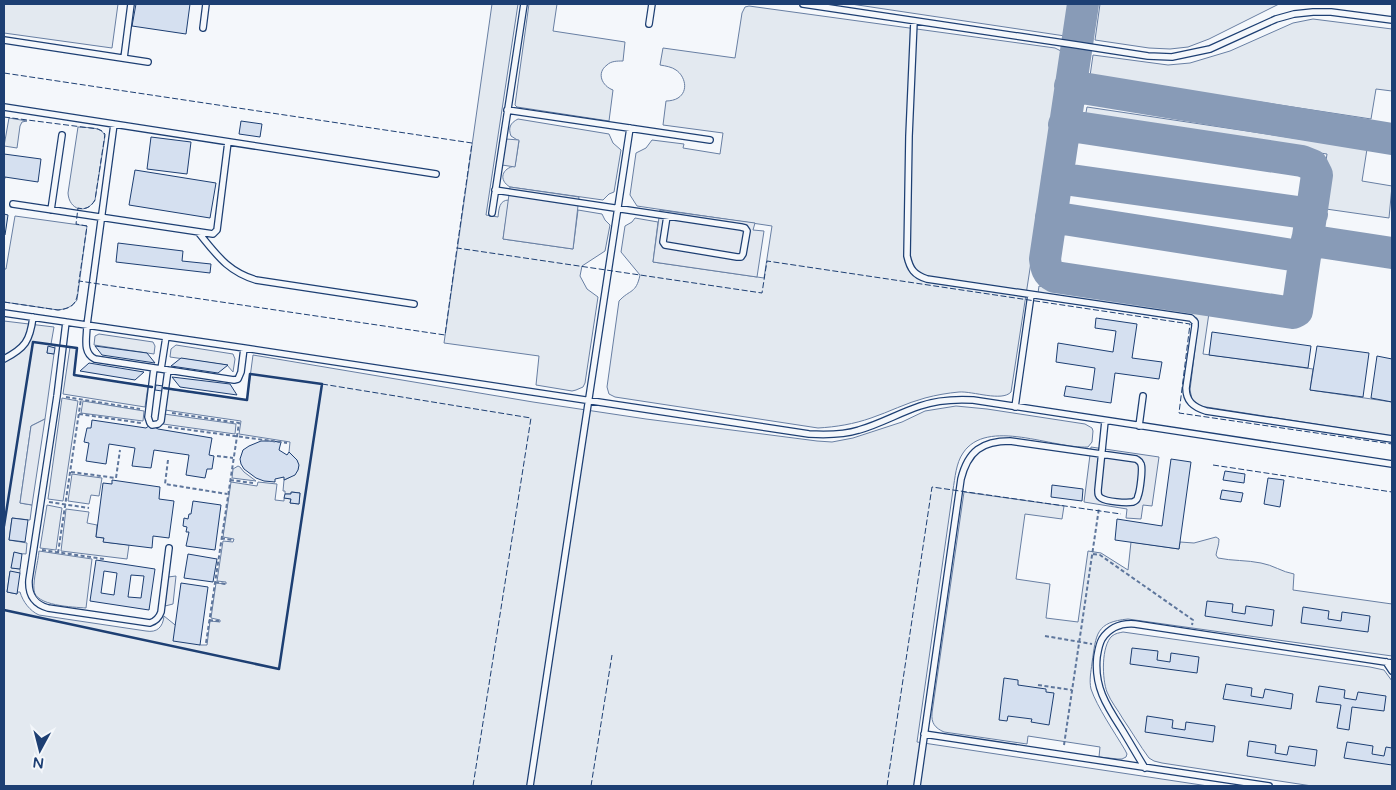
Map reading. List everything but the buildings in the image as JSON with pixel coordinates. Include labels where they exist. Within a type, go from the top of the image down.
[{"type":"lane","points":[[124,58],[132,4]]},
{"type":"lane","points":[[203,28],[206,4]]},
{"type":"lane","points":[[492,213],[524,4]]},
{"type":"lane","points":[[649,24],[652,4]]},
{"type":"lane","points":[[803,4],[1148,56],[1172,57],[1210,49],[1276,19],[1294,14],[1331,12],[1392,20]]},
{"type":"lane","points":[[914,21],[909,136],[907,256],[910,267],[916,274],[927,279],[1194,319],[1196,326],[1186,380],[1186,394],[1188,401],[1200,410],[1392,440]]},
{"type":"lane","points":[[4,40],[148,62]]},
{"type":"lane","points":[[4,107],[436,174]]},
{"type":"lane","points":[[508,110],[710,140]]},
{"type":"lane","points":[[114,124],[87,325],[87,352],[92,358],[234,380],[238,379],[241,372],[244,348]]},
{"type":"lane","points":[[530,786],[630,128]]},
{"type":"lane","points":[[51,210],[62,135]]},
{"type":"lane","points":[[13,204],[213,234],[217,230],[228,142]]},
{"type":"lane","points":[[495,190],[667,216],[744,228],[747,231],[743,254],[737,257],[665,245],[663,242],[667,216]]},
{"type":"lane","points":[[198,232],[226,264],[235,271],[256,280],[414,304]]},
{"type":"lane","points":[[1016,407],[1032,295]]},
{"type":"lane","points":[[4,313],[809,434],[825,435],[858,431],[918,407],[946,400],[973,400],[1392,464]]},
{"type":"lane","points":[[4,359],[22,348],[27,341],[33,317]]},
{"type":"lane","points":[[66,322],[57,396],[33,549],[28,588],[30,595],[41,606],[48,608],[150,623],[155,621],[161,612],[169,548]]},
{"type":"lane","points":[[154,368],[148,420],[154,425],[161,421],[166,337]]},
{"type":"lane","points":[[1139,426],[1143,396]]},
{"type":"lane","points":[[917,786],[961,479],[965,465],[972,454],[983,446],[996,441],[1010,441],[1102,454],[1136,459],[1142,465],[1138,496],[1137,500],[1133,502],[1106,500],[1101,498],[1098,490],[1102,454],[1105,421]]},
{"type":"lane","points":[[1145,768],[1104,702],[1096,669],[1099,645],[1110,630],[1122,624],[1136,624],[1191,632],[1389,663],[1392,671]]},
{"type":"lane","points":[[924,734],[1269,786]]},
{"type":"path","points":[[57,396],[149,410]]},
{"type":"path","points":[[58,552],[81,399]]},
{"type":"path","points":[[162,412],[238,423],[206,644]]},
{"type":"path","points":[[79,414],[287,443]]},
{"type":"path","points":[[70,472],[116,478],[120,450]]},
{"type":"path","points":[[217,456],[233,458]]},
{"type":"path","points":[[168,460],[165,484],[228,495]]},
{"type":"path","points":[[230,480],[253,483]]},
{"type":"path","points":[[1062,755],[1101,498]]},
{"type":"path","points":[[40,501],[89,508]]},
{"type":"path","points":[[221,538],[232,540]]},
{"type":"path","points":[[33,549],[104,559]]},
{"type":"path","points":[[1093,554],[1100,555],[1192,620],[1191,632]]},
{"type":"path","points":[[215,582],[225,584]]},
{"type":"path","points":[[209,620],[219,621]]},
{"type":"path","points":[[1045,636],[1099,645]]},
{"type":"path","points":[[1038,685],[1072,690]]},
{"type":"shaded area","points":[[4,4],[118,4],[112,48],[4,33]]},
{"type":"shaded area","points":[[492,4],[518,4],[486,215],[498,217],[501,203],[509,200],[503,239],[573,249],[578,210],[602,214],[610,225],[605,251],[582,266],[580,276],[587,289],[598,297],[585,383],[583,387],[572,391],[536,385],[539,356],[444,343]]},
{"type":"shaded area","points":[[529,4],[557,4],[553,31],[625,42],[623,61],[610,63],[604,68],[601,75],[606,86],[613,90],[609,121],[517,107],[515,105]]},
{"type":"shaded area","points":[[851,4],[1070,4],[1065,36]]},
{"type":"shaded area","points":[[1100,4],[1279,4],[1209,39],[1188,47],[1170,49],[1149,48],[1095,40]]},
{"type":"shaded area","points":[[749,6],[1055,48],[1061,51],[1062,61],[1011,392],[1007,395],[994,396],[959,392],[938,395],[918,400],[858,422],[818,428],[615,397],[609,394],[607,387],[619,301],[637,285],[640,275],[621,252],[625,226],[635,218],[658,222],[653,262],[764,278],[772,226],[637,206],[630,195],[636,153],[646,148],[652,140],[684,144],[683,148],[720,154],[723,133],[663,125],[666,101],[678,98],[685,88],[682,76],[679,73],[673,68],[660,65],[663,48],[735,58],[742,13],[745,7]]},
{"type":"shaded area","points":[[1313,19],[1392,29],[1392,91],[1376,89],[1371,119],[1090,76],[1093,55],[1168,65],[1190,63],[1230,51],[1293,23]]},
{"type":"shaded area","points":[[1087,107],[1367,149],[1362,181],[1392,186],[1389,218],[1319,208],[1327,154],[1085,118]]},
{"type":"shaded area","points":[[9,118],[27,121],[22,122],[20,126],[17,148],[4,146]]},
{"type":"shaded area","points":[[518,119],[609,134],[613,143],[621,150],[614,192],[603,200],[510,187],[506,184],[503,175],[507,169],[515,166],[519,141],[511,136],[510,128],[511,124]]},
{"type":"shaded area","points":[[78,127],[98,129],[105,136],[95,200],[87,208],[83,209],[75,207],[71,203],[68,193]]},
{"type":"shaded area","points":[[506,139],[519,140],[515,167],[502,165]]},
{"type":"shaded area","points":[[510,187],[579,197],[573,249],[503,239]]},
{"type":"shaded area","points":[[660,210],[755,223],[753,230],[764,231],[757,277],[653,262]]},
{"type":"shaded area","points":[[15,216],[87,226],[77,300],[71,306],[58,310],[4,302],[4,269],[6,269]]},
{"type":"shaded area","points":[[1039,286],[1209,313],[1203,354],[1313,369],[1310,390],[1392,402],[1392,436],[1200,406],[1192,399],[1190,390],[1198,324],[1197,318],[1190,315],[1038,293]]},
{"type":"shaded area","points":[[4,321],[54,327],[51,344],[55,345],[55,348],[48,347],[47,353],[54,354],[45,419],[31,426],[20,503],[32,505],[30,520],[12,518],[9,540],[27,543],[26,554],[14,553],[12,568],[20,569],[20,573],[10,572],[7,592],[17,594],[17,592],[20,592],[27,606],[39,615],[150,631],[159,628],[164,616],[200,645],[207,645],[210,621],[220,622],[220,620],[211,618],[216,583],[226,584],[226,582],[217,581],[223,541],[233,542],[234,539],[223,537],[231,482],[257,486],[258,482],[277,484],[275,500],[284,501],[284,498],[291,499],[290,503],[299,504],[300,493],[292,492],[291,494],[285,494],[285,491],[283,491],[284,480],[297,471],[298,464],[289,452],[290,442],[239,434],[241,421],[165,410],[168,389],[247,400],[253,355],[533,402],[817,441],[832,442],[853,438],[902,422],[925,411],[956,406],[1085,424],[1092,428],[1093,431],[1092,442],[1088,447],[1004,436],[988,437],[974,442],[963,453],[957,466],[954,481],[917,742],[1208,786],[4,786]]},
{"type":"shaded area","points":[[99,334],[153,342],[155,346],[154,354],[94,345],[95,336]]},
{"type":"shaded area","points":[[176,345],[233,354],[235,359],[233,372],[227,365],[170,357],[171,349]]},
{"type":"shaded area","points":[[70,347],[77,348],[74,375],[148,386],[145,407],[63,394]]},
{"type":"shaded area","points":[[62,398],[78,401],[63,501],[48,499]]},
{"type":"shaded area","points":[[83,401],[144,411],[143,421],[81,413]]},
{"type":"shaded area","points":[[164,414],[236,424],[235,434],[163,424]]},
{"type":"shaded area","points":[[45,419],[32,505],[20,503],[31,426]]},
{"type":"shaded area","points":[[1091,447],[1159,457],[1152,506],[1143,505],[1141,519],[1126,518],[1127,509],[1084,502]]},
{"type":"shaded area","points":[[238,466],[256,481],[232,478],[233,469]]},
{"type":"shaded area","points":[[72,474],[102,478],[99,496],[91,495],[89,504],[68,501]]},
{"type":"shaded area","points":[[964,492],[1064,506],[1062,519],[1025,514],[1016,579],[1050,584],[1046,618],[1078,622],[1088,551],[1101,553],[1128,570],[1131,542],[1179,549],[1180,542],[1194,543],[1216,537],[1219,539],[1216,555],[1218,558],[1261,563],[1294,574],[1293,590],[1392,604],[1392,656],[1128,619],[1109,623],[1100,631],[1093,653],[1090,682],[1097,704],[1125,750],[1126,757],[1118,759],[1099,757],[1100,747],[1028,736],[1027,744],[944,732],[934,725],[932,713]]},
{"type":"shaded area","points":[[47,505],[62,508],[56,550],[40,548]]},
{"type":"shaded area","points":[[66,509],[89,512],[87,523],[97,525],[96,537],[104,538],[104,542],[129,545],[127,559],[61,551]]},
{"type":"shaded area","points":[[39,551],[92,559],[86,608],[56,605],[36,595],[34,586]]},
{"type":"shaded area","points":[[176,576],[173,604],[165,606],[168,577]]},
{"type":"shaded area","points":[[1123,632],[1384,670],[1392,681],[1392,786],[1312,786],[1154,761],[1149,758],[1123,719],[1110,699],[1105,686],[1103,671],[1104,655],[1108,641],[1112,636]]},
{"type":"taxiway","points":[[1064,125],[1302,161],[1312,165],[1317,175],[1297,311],[1293,313],[1055,277],[1049,272],[1045,259],[1064,132],[1068,100],[1083,4]]},
{"type":"taxiway","points":[[1070,86],[1392,139]]},
{"type":"taxiway","points":[[1057,178],[1312,214]]},
{"type":"taxiway","points":[[1051,217],[1305,257]]},
{"type":"taxiway","points":[[1307,240],[1392,253]]},
{"type":"fence","points":[[4,73],[472,143],[457,248],[762,293],[767,261],[1190,324],[1179,413],[1392,444]]},
{"type":"fence","points":[[4,117],[98,129],[105,134],[95,200],[88,207],[78,208],[76,224],[87,226],[79,281]]},
{"type":"fence","points":[[4,302],[58,310],[65,309],[75,302],[79,281],[445,335],[457,248]]},
{"type":"fence","points":[[322,384],[531,418],[473,786]]},
{"type":"fence","points":[[1213,465],[1392,492]]},
{"type":"fence","points":[[887,786],[932,487],[1121,514]]},
{"type":"fence","points":[[591,786],[612,655]]},
{"type":"wall","points":[[4,526],[33,342],[77,348],[74,375],[152,387]]},
{"type":"wall","points":[[4,610],[279,669],[322,384],[250,374],[247,400],[164,388]]}]
